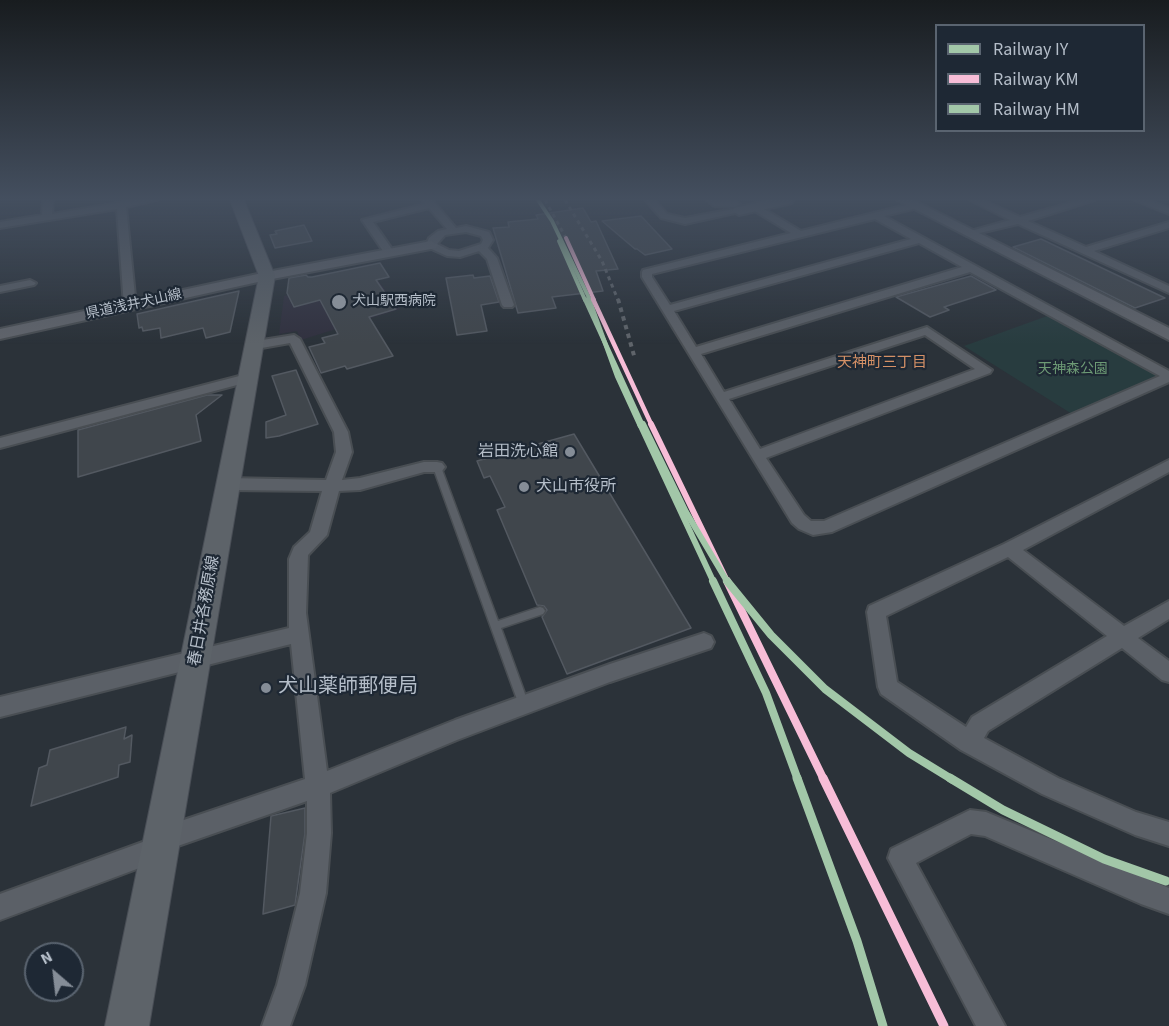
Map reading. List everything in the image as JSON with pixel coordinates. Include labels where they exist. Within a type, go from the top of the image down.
[{"type":"main road","points":[[256,248],[267,276]]},
{"type":"main road","name":"県道浅井犬山線","points":[[0,334],[267,276],[414,248]]},
{"type":"main road","points":[[998,248],[1169,335]]},
{"type":"main road","name":"春日井各務原線","points":[[127,1026],[256,345],[267,276]]},
{"type":"street","points":[[125,248],[130,306]]},
{"type":"street","points":[[386,248],[389,252]]},
{"type":"street","points":[[434,248],[460,254],[481,248],[492,258],[508,305]]},
{"type":"street","points":[[743,248],[648,272],[647,277],[798,519],[813,529],[826,527],[1095,412],[1169,376]]},
{"type":"street","points":[[668,309],[890,248]]},
{"type":"street","points":[[933,248],[1169,376]]},
{"type":"street","points":[[1078,248],[1169,290]]},
{"type":"street","points":[[1085,251],[1095,248]]},
{"type":"street","points":[[694,352],[970,268]]},
{"type":"street","points":[[0,289],[30,283]]},
{"type":"street","points":[[722,398],[927,331],[985,370],[757,456]]},
{"type":"street","points":[[256,345],[294,339],[341,432],[344,452],[318,535],[300,552],[298,559],[299,634],[318,786],[319,833],[313,893],[291,985],[276,1026]]},
{"type":"street","points":[[0,442],[248,378]]},
{"type":"street","points":[[1169,465],[1010,549],[876,612],[888,687],[969,742],[1050,786],[1135,824],[1169,834]]},
{"type":"street","points":[[228,484],[332,486],[360,484],[424,467],[436,467]]},
{"type":"street","points":[[1010,549],[1169,673]]},
{"type":"street","points":[[969,742],[980,724],[1169,609]]},
{"type":"street","points":[[0,707],[197,657],[299,634]]},
{"type":"street","points":[[0,907],[610,672],[704,642]]},
{"type":"street","points":[[991,1026],[900,858],[970,822],[986,824],[1150,895],[1169,901]]},
{"type":"lane","points":[[436,467],[496,626],[501,648],[524,705]]},
{"type":"lane","points":[[496,626],[540,611]]},
{"type":"shaded area","name":"犬山駅西病院","points":[[373,274],[400,309],[301,340],[297,331],[279,334],[284,296]]},
{"type":"green space","name":"天神森公園","points":[[1050,315],[1156,373],[1158,378],[1072,414],[964,346]]},
{"type":"building","points":[[499,248],[608,248],[618,269],[596,271],[603,291],[552,297],[556,308],[518,313]]},
{"type":"building","points":[[634,248],[672,249],[645,255]]},
{"type":"building","points":[[1015,248],[1060,248],[1165,298],[1135,308]]},
{"type":"building","points":[[380,263],[389,277],[376,280],[396,309],[369,317],[393,356],[347,369],[345,366],[321,373],[309,347],[325,343],[322,338],[338,334],[320,300],[294,307],[287,293],[289,278],[306,275],[312,277]]},
{"type":"building","points":[[473,275],[474,278],[490,276],[499,302],[481,305],[487,331],[457,335],[446,278]]},
{"type":"building","points":[[971,276],[996,290],[944,307],[949,310],[930,317],[896,297]]},
{"type":"building","points":[[239,291],[230,332],[206,338],[203,328],[161,338],[160,328],[143,331],[142,327],[139,328],[137,314]]},
{"type":"building","points":[[296,370],[318,424],[266,438],[266,422],[286,415],[272,376]]},
{"type":"building","points":[[207,395],[222,395],[196,415],[201,441],[78,477],[78,430]]},
{"type":"building","points":[[574,434],[691,628],[567,674],[542,617],[547,610],[544,606],[537,605],[497,510],[505,507],[490,476],[484,478],[477,461]]},
{"type":"building","points":[[126,727],[124,739],[132,735],[130,762],[119,765],[118,777],[31,806],[39,768],[47,765],[50,750]]},
{"type":"building","points":[[305,808],[305,833],[295,905],[263,914],[271,816]]},
{"type":"railway","points":[[594,248],[618,300]]},
{"type":"railway","points":[[618,299],[635,359]]},
{"type":"rail line","name":"HM","points":[[562,248],[619,376],[686,512],[725,579],[771,635],[825,689],[909,753],[1003,810],[1104,859],[1166,881]]},
{"type":"rail line","name":"IY","points":[[565,248],[587,293],[617,376],[766,693],[857,941],[883,1026]]},
{"type":"rail line","name":"KM","points":[[570,248],[626,373],[944,1026]]},
{"type":"place","name":"犬山駅西病院","points":[[339,302]]},
{"type":"place","name":"岩田洗心館","points":[[570,452]]},
{"type":"place","name":"犬山市役所","points":[[524,487]]},
{"type":"place","name":"犬山薬師郵便局","points":[[266,688]]},
{"type":"district","name":"天神町三丁目","points":[[882,364]]}]
